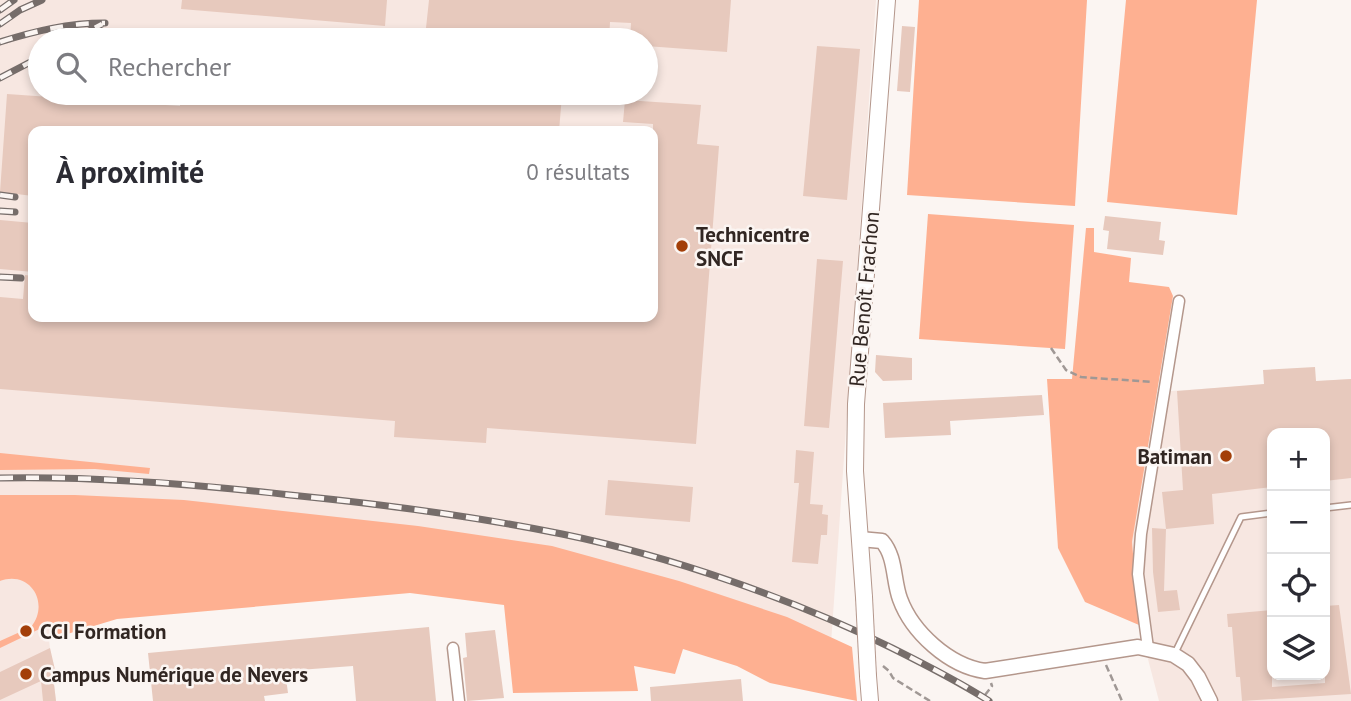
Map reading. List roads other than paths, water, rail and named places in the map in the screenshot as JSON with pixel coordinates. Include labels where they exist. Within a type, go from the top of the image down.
[{"type":"main road","name":"Rue Benoît Frachon","points":[[870,701],[855,471],[856,404],[887,0]]},
{"type":"street","points":[[1148,648],[1138,574],[1141,534],[1180,301]]},
{"type":"street","points":[[860,539],[882,541],[887,546],[900,599],[910,622],[925,639],[971,669],[985,671],[1138,646],[1174,655],[1188,664],[1210,701]]},
{"type":"street","points":[[453,648],[459,701]]},
{"type":"lane","points":[[1330,507],[1351,505]]},
{"type":"lane","points":[[1174,655],[1241,517],[1267,514]]},
{"type":"railway","points":[[0,10],[14,0]]},
{"type":"railway","points":[[0,24],[20,10],[42,0]]},
{"type":"railway","points":[[52,28],[105,23]]},
{"type":"railway","points":[[94,28],[102,24]]},
{"type":"railway","points":[[0,42],[28,34]]},
{"type":"railway","points":[[0,78],[28,63]]},
{"type":"railway","points":[[0,195],[15,197]]},
{"type":"railway","points":[[0,211],[15,212]]},
{"type":"railway","points":[[0,277],[21,278]]},
{"type":"railway","points":[[0,478],[73,478],[217,487],[461,516],[603,543],[688,567],[773,596],[904,654],[989,701]]},
{"type":"place","name":"Technicentre SNCF","points":[[682,246]]},
{"type":"place","name":"Batiman","points":[[1226,456]]},
{"type":"place","name":"CCI Formation","points":[[26,631]]},
{"type":"place","name":"Campus Numérique de Nevers","points":[[26,674]]}]
